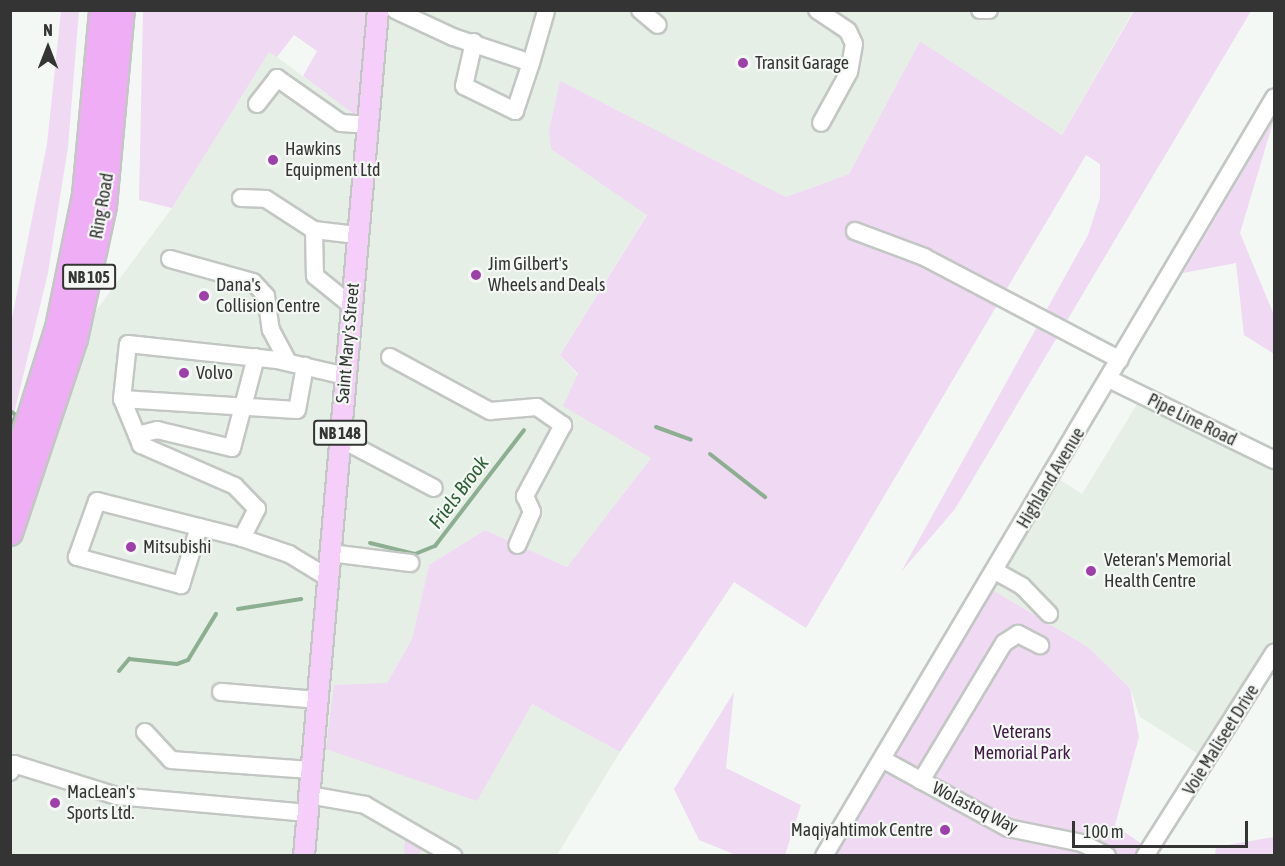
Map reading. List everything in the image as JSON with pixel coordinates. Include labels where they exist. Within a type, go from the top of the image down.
[{"type":"highway","name":"Ring Road","points":[[10,480],[58,328],[85,195],[102,10]]},
{"type":"highway","name":"Ring Road","points":[[10,533],[78,328],[104,206],[122,10]]},
{"type":"main road","name":"Saint Mary's Street","points":[[304,855],[378,10]]},
{"type":"street","points":[[396,10],[531,63]]},
{"type":"street","points":[[640,10],[658,25]]},
{"type":"street","points":[[816,10],[848,31],[854,44],[849,72],[821,123]]},
{"type":"street","points":[[980,10],[989,10]]},
{"type":"street","points":[[474,42],[464,86],[515,111],[546,11]]},
{"type":"street","points":[[257,104],[277,78],[341,123],[368,125]]},
{"type":"street","name":"Highland Avenue","points":[[824,855],[1275,98]]},
{"type":"street","points":[[241,198],[266,199],[314,230],[357,235]]},
{"type":"street","points":[[314,230],[315,276],[352,306]]},
{"type":"street","points":[[855,231],[924,257],[1120,360]]},
{"type":"street","points":[[170,259],[253,282],[266,296],[271,330],[288,362]]},
{"type":"street","points":[[242,538],[257,509],[235,486],[141,445],[122,399],[128,345],[256,357],[346,376]]},
{"type":"street","points":[[137,435],[157,430],[232,448],[256,357]]},
{"type":"street","points":[[390,357],[490,411],[537,407],[563,425],[525,496],[532,512],[517,545]]},
{"type":"street","points":[[122,399],[297,410],[305,366]]},
{"type":"street","name":"Pipe Line Road","points":[[1109,379],[1275,460]]},
{"type":"street","points":[[339,438],[434,488]]},
{"type":"street","points":[[198,527],[181,585],[77,557],[97,501],[242,538],[289,554],[327,577]]},
{"type":"street","points":[[330,553],[410,563]]},
{"type":"street","points":[[995,571],[1022,586],[1049,614]]},
{"type":"street","points":[[921,781],[1004,643],[1018,634],[1040,645]]},
{"type":"street","name":"Voie Maliseet Drive","points":[[1145,855],[1275,653]]},
{"type":"street","points":[[221,692],[318,700]]},
{"type":"street","points":[[145,732],[171,760],[311,770]]},
{"type":"street","name":"Wolastoq Way","points":[[882,759],[1008,828],[1082,843],[1107,855]]},
{"type":"street","points":[[10,772],[14,765],[117,796],[365,805],[453,855]]},
{"type":"shaded area","points":[[378,11],[1133,11],[1062,135],[920,41],[849,174],[786,197],[560,82],[549,130],[551,149],[647,214],[560,355],[651,458],[567,567],[485,530],[429,565],[412,639],[387,683],[532,704],[620,752],[557,855],[11,856],[11,533],[75,339],[172,208],[269,51],[367,124]]},
{"type":"shaded area","points":[[1142,396],[1274,460],[1274,653],[1208,760],[1140,717],[1130,688],[1088,647],[986,586],[1053,475],[1082,494]]},
{"type":"green space","points":[[61,11],[79,11],[68,147],[48,273],[11,426],[11,323],[47,144]]},
{"type":"green space","points":[[143,11],[378,11],[368,125],[303,76],[317,51],[294,35],[277,57],[269,52],[172,208],[139,200]]},
{"type":"green space","points":[[1134,11],[1251,11],[955,509],[901,572],[1088,235],[1100,198],[1100,164],[1086,155],[806,628],[734,582],[620,752],[532,704],[477,801],[326,749],[334,685],[387,683],[412,639],[429,565],[485,530],[567,567],[651,458],[563,406],[578,374],[560,355],[647,215],[551,149],[549,130],[560,81],[786,197],[849,174],[920,41],[1062,135]]},
{"type":"green space","points":[[1274,119],[1240,233],[1274,315],[1274,354],[1244,335],[1236,263],[1183,273]]},
{"type":"green space","name":"Veterans Memorial Park","points":[[986,586],[1088,647],[1130,688],[1139,737],[1115,825],[1150,850],[1145,855],[824,856]]},
{"type":"green space","points":[[734,692],[726,768],[801,805],[785,855],[736,855],[699,840],[674,789]]},
{"type":"green space","points":[[1274,837],[1274,855],[1215,855],[1216,847]]},
{"type":"green space","points":[[413,839],[423,848],[418,855],[404,856],[405,841]]},
{"type":"waterway","points":[[10,411],[16,415],[10,429]]},
{"type":"waterway","name":"Friels Brook","points":[[656,427],[691,440]]},
{"type":"waterway","name":"Friels Brook","points":[[370,543],[415,554],[435,546],[524,430]]},
{"type":"waterway","name":"Friels Brook","points":[[710,454],[765,497]]},
{"type":"waterway","name":"Friels Brook","points":[[238,609],[301,599]]},
{"type":"waterway","name":"Friels Brook","points":[[119,671],[129,659],[177,664],[188,660],[216,614]]},
{"type":"place","name":"Transit Garage","points":[[743,63]]},
{"type":"place","name":"Hawkins Equipment Ltd","points":[[273,160]]},
{"type":"place","name":"Jim Gilbert's Wheels and Deals","points":[[476,275]]},
{"type":"place","name":"Dana's Collision Centre","points":[[204,296]]},
{"type":"place","name":"Volvo","points":[[184,373]]},
{"type":"place","name":"Mitsubishi","points":[[131,547]]},
{"type":"place","name":"Veteran's Memorial Health Centre","points":[[1091,571]]},
{"type":"place","name":"MacLean's Sports Ltd.","points":[[55,803]]},
{"type":"place","name":"Maqiyahtimok Centre","points":[[945,830]]}]
